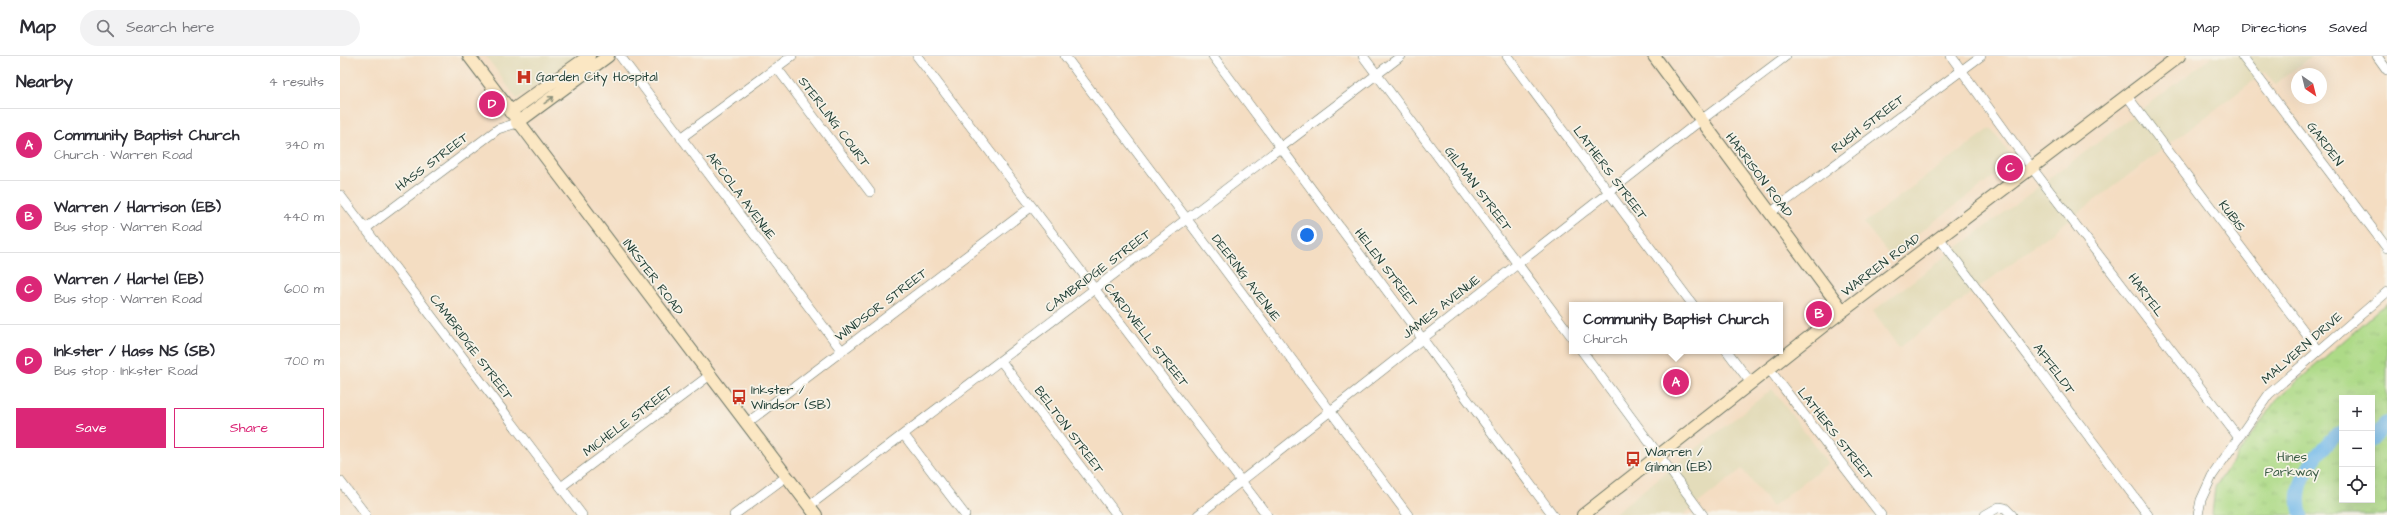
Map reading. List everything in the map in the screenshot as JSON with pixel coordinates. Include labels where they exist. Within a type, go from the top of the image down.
[{"type":"main road","name":"INKSTER ROAD","points":[[469,56],[517,123],[813,511]]},
{"type":"main road","points":[[510,112],[589,56]]},
{"type":"main road","points":[[517,123],[608,56]]},
{"type":"main road","name":"HARRISON ROAD","points":[[1654,56],[1843,311]]},
{"type":"main road","name":"WARREN ROAD","points":[[1583,515],[1843,311],[1940,239],[2179,56]]},
{"type":"street","name":"ARCOLA AVENUE","points":[[620,56],[842,351]]},
{"type":"street","points":[[681,138],[792,56]]},
{"type":"street","name":"CARDWELL STREET","points":[[917,56],[1267,515]]},
{"type":"street","name":"DEERING AVENUE","points":[[1065,56],[1186,220],[1408,515]]},
{"type":"street","name":"HELEN STREET","points":[[1213,56],[1553,515]]},
{"type":"street","name":"GILMAN STREET","points":[[1363,56],[1569,333]]},
{"type":"street","name":"CAMBRIDGE STREET","points":[[813,511],[904,435],[1402,56]]},
{"type":"street","name":"LATHERS STREET","points":[[1507,56],[1691,302]]},
{"type":"street","name":"JAMES AVENUE","points":[[1198,515],[1608,192],[1786,56]]},
{"type":"street","name":"HARTEL","points":[[1950,56],[2032,168],[2239,438]]},
{"type":"street","name":"RUSH STREET","points":[[1770,213],[1981,56]]},
{"type":"street","name":"GARDEN","points":[[2242,56],[2387,248]]},
{"type":"street","points":[[2377,56],[2387,70]]},
{"type":"street","name":"STERLING COURT","points":[[777,68],[870,192]]},
{"type":"street","name":"KUBIS","points":[[2127,96],[2319,351]]},
{"type":"street","points":[[498,129],[510,112]]},
{"type":"street","name":"HASS STREET","points":[[365,229],[498,129],[517,123]]},
{"type":"street","name":"CAMBRIDGE STREET","points":[[340,195],[582,515]]},
{"type":"street","name":"WINDSOR STREET","points":[[747,423],[1031,207]]},
{"type":"street","name":"AFFELDT","points":[[1940,239],[2148,515]]},
{"type":"street","name":"MALVERN DRIVE","points":[[2198,515],[2201,500],[2212,476],[2268,394],[2387,292]]},
{"type":"street","points":[[1584,354],[1703,515]]},
{"type":"street","points":[[1729,354],[1751,383]]},
{"type":"street","name":"BELTON STREET","points":[[1001,361],[1117,515]]},
{"type":"street","name":"LATHERS STREET","points":[[1769,369],[1881,515]]},
{"type":"street","name":"MICHELE STREET","points":[[561,487],[710,375]]},
{"type":"street","points":[[904,435],[965,515]]},
{"type":"street","points":[[734,515],[787,476]]},
{"type":"street","points":[[340,481],[366,515]]},
{"type":"street","points":[[1985,515],[1993,509],[2003,507],[2012,515]]},
{"type":"shaded area","name":"Garden City Hospital","points":[[486,56],[576,56],[517,99]]},
{"type":"shaded area","points":[[2213,56],[2312,56],[2296,68],[2291,68],[2291,72],[2275,84],[2265,72],[1899,348],[1873,311]]},
{"type":"shaded area","points":[[1991,128],[2015,161],[1889,255],[1864,223]]},
{"type":"shaded area","points":[[1772,389],[1828,463],[1772,507],[1742,469],[1683,515],[1612,515]]},
{"type":"green space","name":"Hines Parkway","points":[[2387,303],[2387,515],[2212,515],[2215,487],[2276,400]]},
{"type":"waterway","points":[[2375,437],[2387,423]]},
{"type":"waterway","points":[[2301,515],[2299,496],[2301,486],[2308,469],[2319,453],[2339,433]]},
{"type":"place","name":"Garden City Hospital","points":[[524,77]]},
{"type":"place","name":"Inkster / Hass NS (SB)","points":[[492,104]]},
{"type":"place","name":"Warren / Hartel (EB)","points":[[2010,168]]},
{"type":"place","name":"Warren / Harrison (EB)","points":[[1819,314]]},
{"type":"place","name":"Community Baptist Church","points":[[1676,382]]},
{"type":"place","name":"Inkster / Windsor (SB)","points":[[739,397]]},
{"type":"place","name":"Warren / Gilman (EB)","points":[[1633,459]]}]
